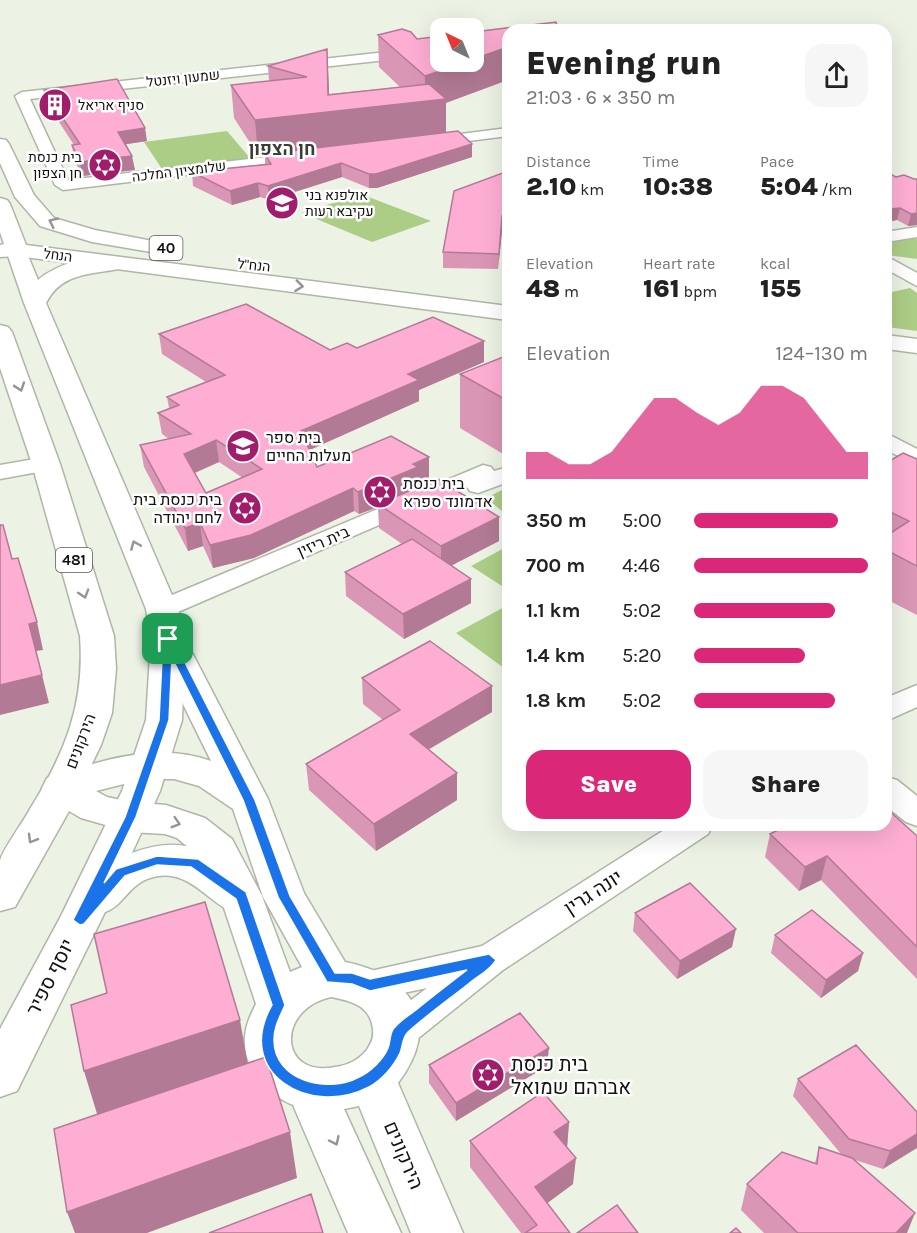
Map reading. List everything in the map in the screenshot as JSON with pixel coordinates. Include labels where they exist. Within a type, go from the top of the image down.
[{"type":"main road","name":"40","points":[[0,144],[25,197],[47,222],[92,236],[174,249]]},
{"type":"main road","points":[[0,204],[7,243],[35,303],[165,624],[249,800],[284,897],[350,982]]},
{"type":"main road","name":"הנחל","points":[[7,243],[116,263]]},
{"type":"main road","name":"הנח\"ל","points":[[7,243],[204,260],[502,292]]},
{"type":"main road","points":[[35,303],[42,288],[62,274],[91,265],[116,263]]},
{"type":"main road","name":"הנח\"ל","points":[[116,263],[502,312]]},
{"type":"main road","name":"40","points":[[279,264],[379,278]]},
{"type":"main road","name":"הירקונים","points":[[0,332],[46,464],[97,636],[100,663],[91,722],[61,788],[95,808],[130,817],[166,820],[190,828],[218,850],[242,896],[279,1005]]},
{"type":"main road","points":[[892,344],[916,350]]},
{"type":"main road","points":[[892,359],[916,350]]},
{"type":"main road","name":"יוסף ספיר","points":[[0,1076],[130,817],[150,765],[164,720],[165,624]]},
{"type":"main road","points":[[61,788],[110,772],[150,765],[183,767],[211,776],[249,800]]},
{"type":"main road","name":"481","points":[[0,895],[61,788]]},
{"type":"main road","points":[[80,920],[121,873],[157,861],[194,863],[242,896]]},
{"type":"main road","points":[[311,982],[350,982],[385,997],[395,1013],[398,1032],[394,1051],[382,1068],[364,1082],[343,1090],[298,1085],[281,1074],[270,1058],[267,1041],[269,1022],[279,1005],[293,992],[311,982]]},
{"type":"main road","name":"הירקונים","points":[[370,1077],[437,1233]]},
{"type":"main road","points":[[310,1088],[375,1233]]},
{"type":"street","name":"שמעון ויזנטל","points":[[63,185],[22,96],[430,51]]},
{"type":"street","points":[[415,143],[502,133]]},
{"type":"street","name":"שלומציון המלכה","points":[[63,185],[321,154]]},
{"type":"street","points":[[892,236],[917,232]]},
{"type":"street","points":[[892,263],[916,273]]},
{"type":"street","points":[[892,443],[917,458]]},
{"type":"street","points":[[0,472],[46,464]]},
{"type":"street","name":"בית ריזין","points":[[165,624],[481,479],[502,475]]},
{"type":"street","points":[[892,708],[917,695]]},
{"type":"street","points":[[892,793],[917,814]]},
{"type":"street","name":"יונה גרין","points":[[398,1032],[489,960],[688,831]]},
{"type":"street","name":"יונה גרין","points":[[350,982],[489,960]]},
{"type":"green space","points":[[227,131],[250,158],[162,169],[144,142]]},
{"type":"green space","points":[[361,194],[431,221],[372,242],[302,213]]},
{"type":"green space","points":[[913,237],[917,239],[917,259],[892,256],[892,240]]},
{"type":"green space","points":[[910,288],[917,293],[917,331],[892,328],[892,292]]},
{"type":"green space","points":[[502,490],[502,511],[486,498]]},
{"type":"green space","points":[[502,549],[502,586],[471,566]]},
{"type":"green space","points":[[502,608],[502,667],[456,633]]},
{"type":"building","points":[[402,29],[411,32],[417,39],[430,37],[430,72],[437,72],[425,76],[378,35]]},
{"type":"building","points":[[502,29],[502,49],[484,55],[484,31]]},
{"type":"building","points":[[327,49],[328,95],[429,84],[446,99],[255,120],[231,85],[307,77],[268,66]]},
{"type":"building","points":[[117,79],[145,128],[118,132],[132,156],[80,162],[72,145],[80,144],[44,90]]},
{"type":"building","points":[[458,131],[472,144],[376,174],[369,174],[341,163],[268,186],[258,183],[230,191],[192,172],[271,164],[265,154]]},
{"type":"building","points":[[502,173],[499,254],[443,252],[454,191]]},
{"type":"building","points":[[892,175],[896,177],[904,175],[917,179],[917,213],[911,214],[900,208],[892,209]]},
{"type":"building","points":[[246,304],[330,350],[347,343],[357,348],[433,317],[484,341],[408,374],[419,380],[301,431],[317,467],[391,436],[429,457],[413,464],[418,467],[358,492],[353,488],[251,535],[210,545],[200,523],[185,528],[140,445],[191,434],[158,413],[179,405],[167,397],[225,375],[159,334]],"holes":[[[216,440],[262,469],[206,493],[184,454]]]},
{"type":"building","points":[[502,357],[502,398],[460,374]]},
{"type":"building","points":[[903,453],[917,459],[917,566],[892,553],[892,532],[909,521],[892,513],[892,459]]},
{"type":"building","points":[[438,479],[499,517],[441,546],[378,504]]},
{"type":"building","points":[[0,525],[3,525],[12,559],[18,558],[37,622],[29,624],[42,675],[0,685]]},
{"type":"building","points":[[412,539],[471,579],[403,614],[345,572]]},
{"type":"building","points":[[430,641],[492,686],[410,734],[457,773],[374,824],[306,764],[400,710],[362,678]]},
{"type":"building","points":[[892,813],[917,836],[917,947],[827,856],[805,867],[770,834],[776,831],[892,831]]},
{"type":"building","points":[[690,883],[736,929],[680,961],[635,913]]},
{"type":"building","points":[[205,902],[240,1020],[84,1071],[71,1005],[107,993],[94,934]]},
{"type":"building","points":[[812,910],[863,953],[826,980],[775,935]]},
{"type":"building","points":[[520,1013],[549,1048],[456,1103],[429,1065]]},
{"type":"building","points":[[856,1045],[917,1112],[917,1134],[890,1151],[849,1139],[798,1079]]},
{"type":"building","points":[[266,1057],[290,1132],[67,1212],[54,1129]]},
{"type":"building","points":[[543,1092],[569,1122],[554,1132],[576,1158],[535,1187],[570,1233],[525,1233],[537,1225],[470,1141]]},
{"type":"building","points":[[819,1147],[852,1158],[915,1213],[896,1233],[798,1233],[747,1184],[782,1152],[817,1164]]},
{"type":"building","points":[[311,1194],[323,1233],[209,1233]]},
{"type":"building","points":[[617,1205],[638,1233],[577,1233]]},
{"type":"building","points":[[736,1228],[741,1233],[730,1233]]},
{"type":"place","name":"סניף אריאל","points":[[55,105]]},
{"type":"place","name":"בית כנסת חן הצפון","points":[[105,165]]},
{"type":"place","name":"אולפנא בני עקיבא רעות","points":[[282,203]]},
{"type":"place","name":"בית ספר מעלות החיים","points":[[243,446]]},
{"type":"place","name":"בית כנסת אדמונד ספרא","points":[[380,492]]},
{"type":"place","name":"בית כנסת בית לחם יהודה","points":[[245,508]]},
{"type":"place","name":"בית כנסת אברהם שמואל","points":[[488,1075]]},
{"type":"district","name":"חן הצפון","points":[[282,149]]},
{"type":"route","points":[[168,639],[249,800],[284,897],[331,978],[352,979],[370,985],[489,960],[398,1032],[394,1051],[382,1068],[364,1082],[343,1090],[319,1090],[298,1085],[281,1074],[270,1058],[267,1041],[269,1022],[279,1005],[242,896],[194,863],[157,861],[121,873],[80,920],[141,791],[164,720],[168,639]]}]
